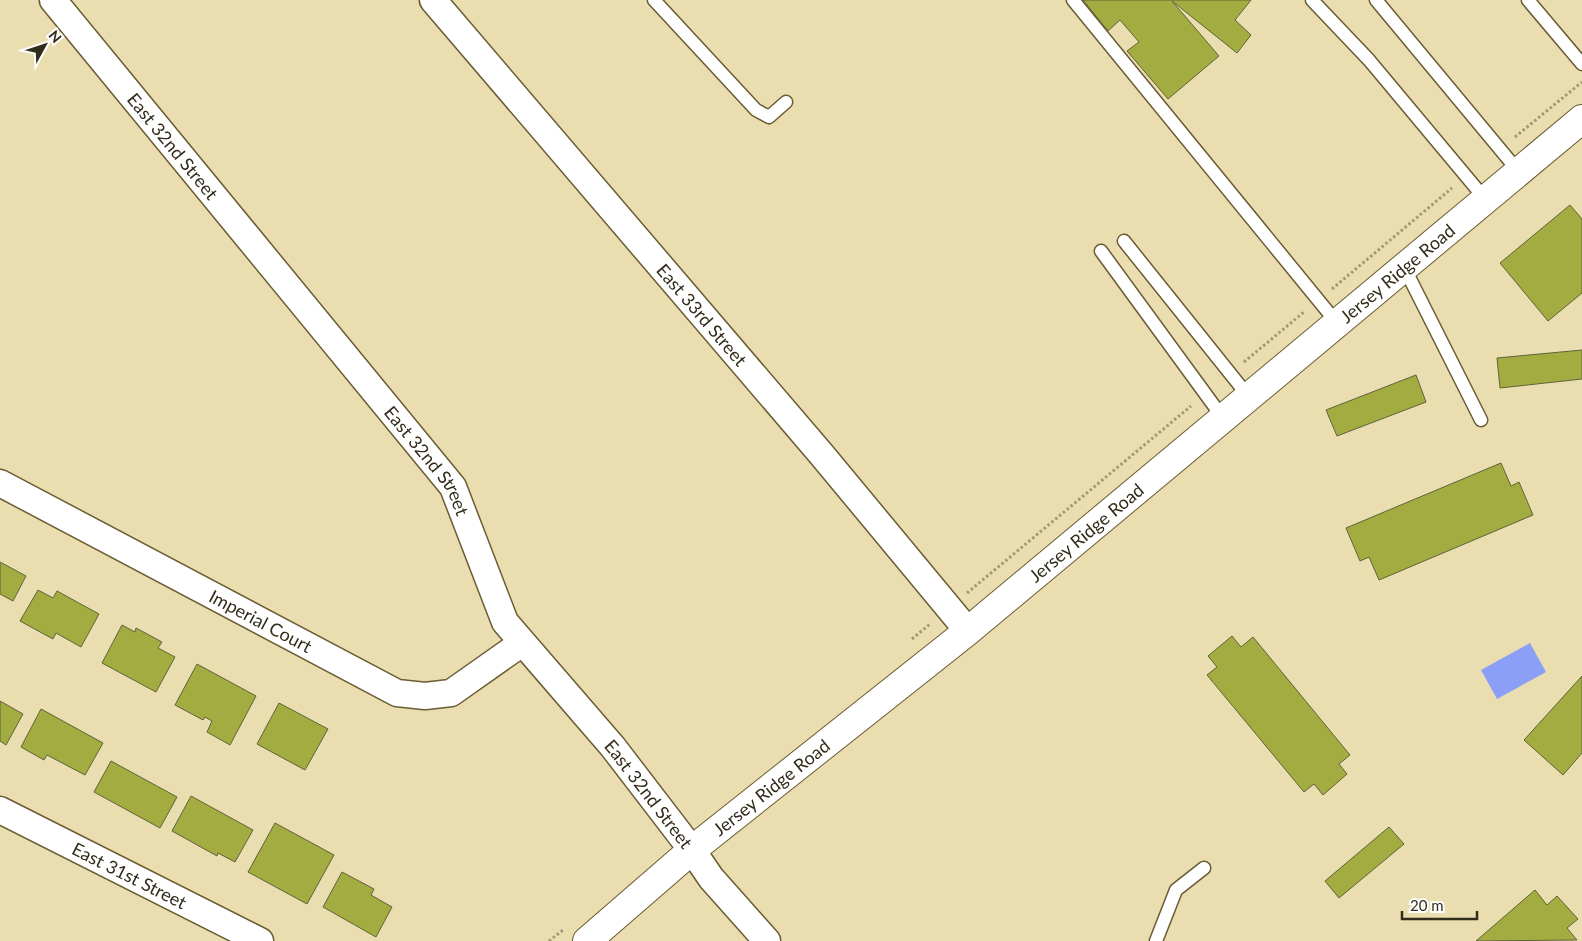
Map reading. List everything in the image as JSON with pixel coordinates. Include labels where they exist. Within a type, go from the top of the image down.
[{"type":"street","name":"East 32nd Street","points":[[53,0],[453,487],[505,622],[613,747],[692,850],[711,878],[767,941]]},
{"type":"street","name":"East 33rd Street","points":[[433,0],[816,447],[968,630]]},
{"type":"street","name":"Jersey Ridge Road","points":[[575,935],[692,850],[968,630],[1582,119]]},
{"type":"street","name":"Imperial Court","points":[[0,483],[397,693],[425,696],[451,692],[522,643]]},
{"type":"street","name":"East 31st Street","points":[[0,810],[260,941]]},
{"type":"lane","points":[[654,0],[756,110],[770,116],[786,102]]},
{"type":"lane","points":[[1073,0],[1337,323]]},
{"type":"lane","points":[[1312,0],[1369,60],[1486,200]]},
{"type":"lane","points":[[1376,0],[1519,172]]},
{"type":"lane","points":[[1528,0],[1582,64]]},
{"type":"lane","points":[[1124,242],[1249,396]]},
{"type":"lane","points":[[1101,251],[1223,418]]},
{"type":"lane","points":[[1404,267],[1481,420]]},
{"type":"lane","points":[[1156,941],[1176,890],[1204,868]]},
{"type":"path","points":[[1500,149],[1582,82]]},
{"type":"path","points":[[1230,374],[1466,177]]},
{"type":"path","points":[[911,640],[1206,394]]},
{"type":"path","points":[[549,941],[575,935]]},
{"type":"water","points":[[1530,643],[1546,672],[1497,699],[1481,670]]},
{"type":"building","points":[[1083,0],[1251,0],[1235,20],[1251,35],[1237,53],[1172,1],[1219,56],[1168,99],[1127,51],[1139,42],[1120,20],[1108,31]]},
{"type":"building","points":[[1570,205],[1582,219],[1582,293],[1548,321],[1500,263]]},
{"type":"building","points":[[1582,350],[1582,379],[1500,388],[1497,358]]},
{"type":"building","points":[[1416,375],[1426,402],[1337,436],[1326,410]]},
{"type":"building","points":[[1501,463],[1511,486],[1519,482],[1533,515],[1379,580],[1369,557],[1360,561],[1346,528]]},
{"type":"building","points":[[0,562],[26,576],[13,601],[0,594]]},
{"type":"building","points":[[38,590],[53,598],[57,591],[99,614],[81,647],[56,633],[53,639],[20,621]]},
{"type":"building","points":[[122,625],[135,632],[136,628],[162,642],[158,648],[175,657],[156,692],[102,663]]},
{"type":"building","points":[[1232,636],[1241,647],[1253,637],[1350,755],[1339,764],[1347,774],[1323,795],[1314,784],[1304,792],[1207,675],[1217,667],[1208,656]]},
{"type":"building","points":[[197,664],[256,696],[230,745],[207,732],[212,721],[205,717],[203,720],[175,705]]},
{"type":"building","points":[[1582,676],[1582,753],[1563,775],[1524,740]]},
{"type":"building","points":[[0,701],[23,714],[6,745],[0,741]]},
{"type":"building","points":[[279,703],[328,729],[305,770],[257,744]]},
{"type":"building","points":[[41,709],[103,743],[85,775],[47,755],[44,760],[21,747]]},
{"type":"building","points":[[111,761],[177,797],[160,828],[94,792]]},
{"type":"building","points":[[191,796],[253,830],[235,862],[218,853],[217,856],[172,831]]},
{"type":"building","points":[[275,823],[334,855],[307,904],[248,872]]},
{"type":"building","points":[[1389,827],[1404,844],[1339,898],[1325,881]]},
{"type":"building","points":[[342,872],[374,889],[371,895],[392,907],[376,937],[323,907]]},
{"type":"building","points":[[1535,890],[1547,905],[1557,896],[1578,919],[1567,928],[1577,940],[1476,941]]}]
